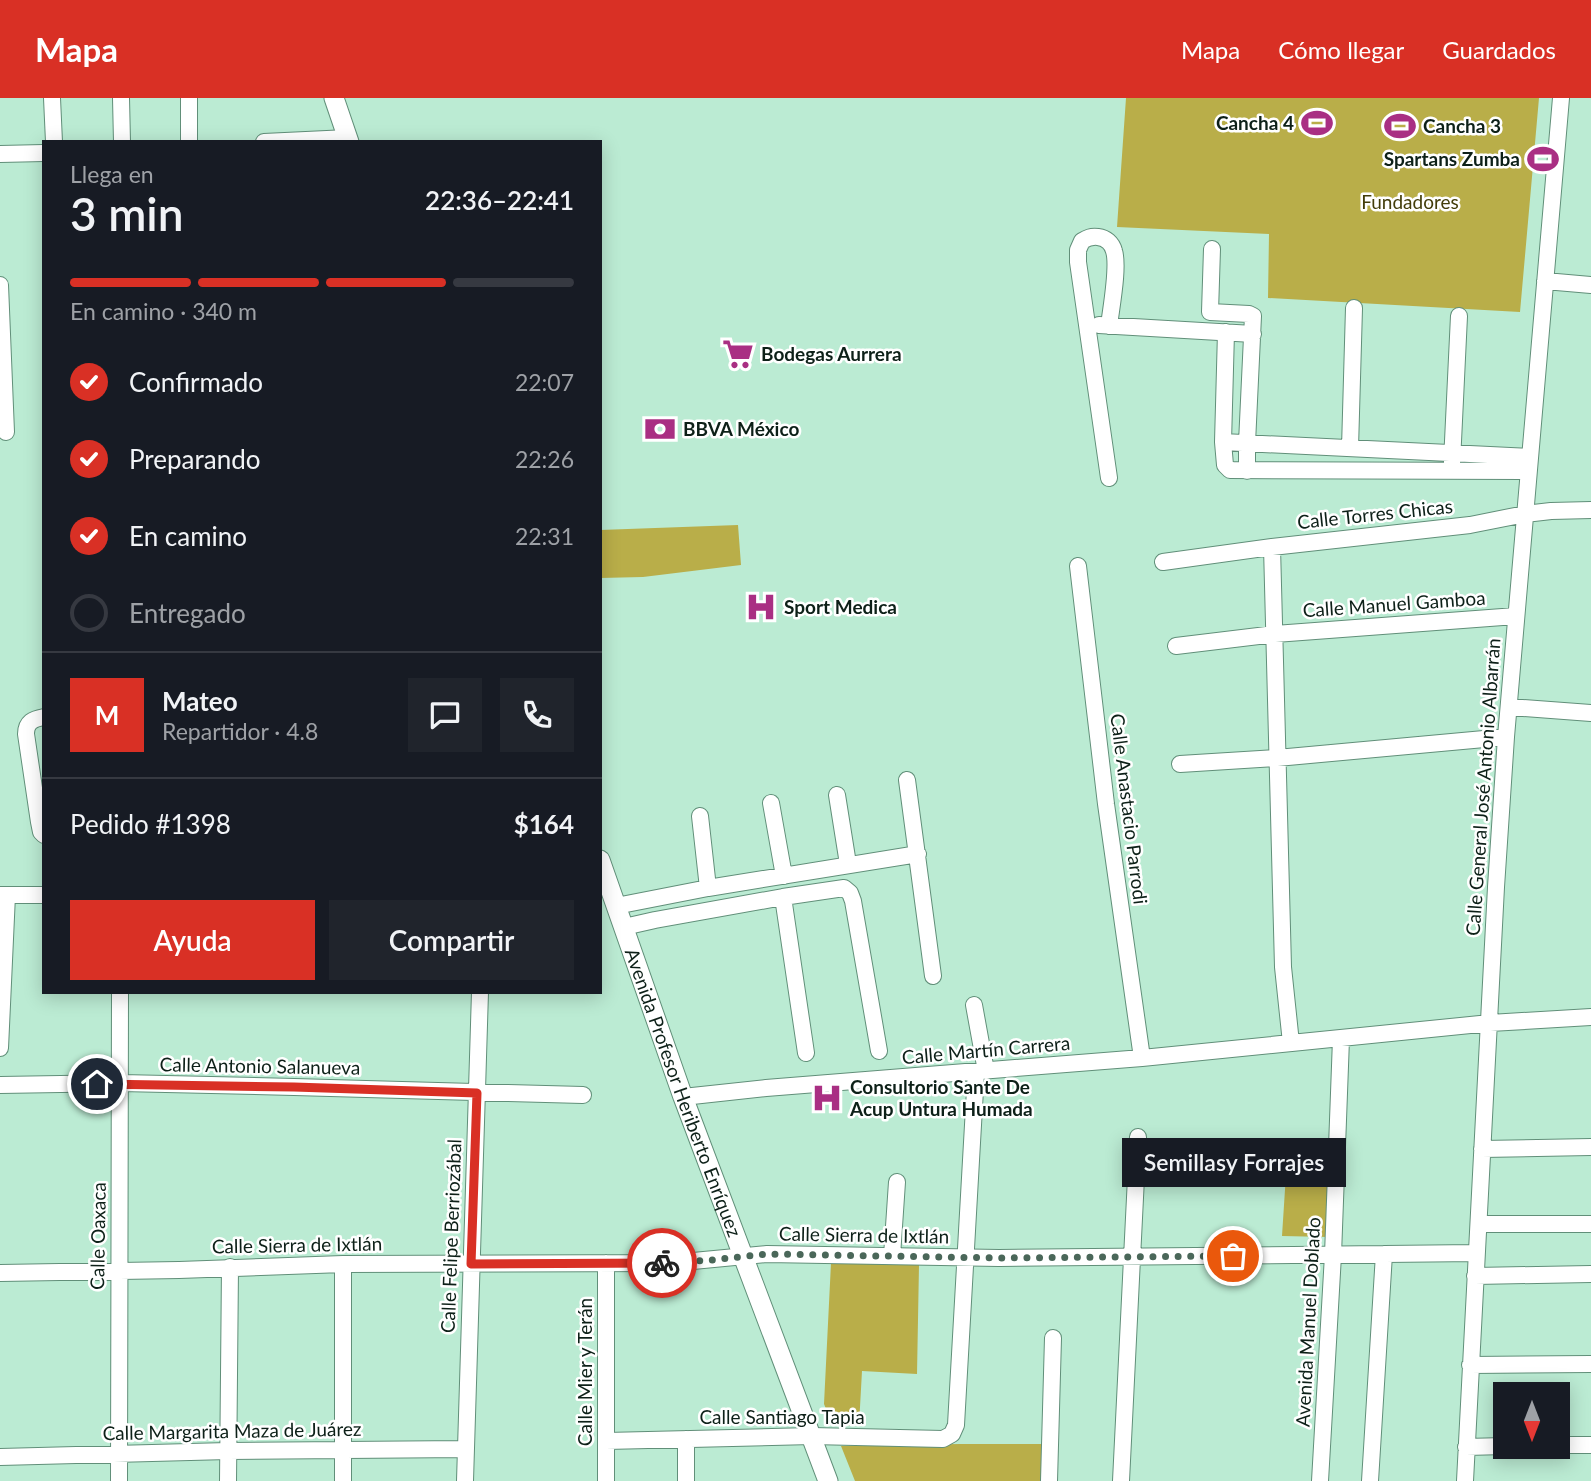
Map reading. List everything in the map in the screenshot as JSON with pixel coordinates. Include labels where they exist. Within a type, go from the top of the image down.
[{"type":"main road","points":[[334,98],[349,140]]},
{"type":"main road","name":"Avenida Profesor Heriberto Enríquez","points":[[602,869],[828,1481]]},
{"type":"street","points":[[52,98],[54,140]]},
{"type":"street","points":[[121,98],[122,140]]},
{"type":"street","points":[[189,98],[189,140]]},
{"type":"street","name":"Calle General José Antonio Albarrán","points":[[1465,1481],[1508,707],[1561,98]]},
{"type":"street","points":[[0,154],[42,153]]},
{"type":"street","points":[[1109,326],[1115,267],[1114,250],[1103,238],[1090,237],[1082,241],[1078,250],[1078,262],[1110,478]]},
{"type":"street","points":[[1212,249],[1210,312],[1219,332],[1224,460],[1227,467],[1247,471],[1451,472],[1529,464]]},
{"type":"street","points":[[1545,281],[1591,285]]},
{"type":"street","points":[[0,285],[6,432]]},
{"type":"street","points":[[1350,448],[1354,308]]},
{"type":"street","points":[[1210,312],[1252,315],[1254,319],[1247,471]]},
{"type":"street","points":[[1451,472],[1459,316]]},
{"type":"street","points":[[1088,325],[1253,334]]},
{"type":"street","points":[[1223,442],[1452,452],[1529,464]]},
{"type":"street","name":"Calle Torres Chicas","points":[[1163,562],[1470,525],[1525,514],[1591,510]]},
{"type":"street","points":[[1272,547],[1283,967],[1291,1043]]},
{"type":"street","name":"Calle Anastacio Parrodi","points":[[1078,566],[1106,804],[1142,1058]]},
{"type":"street","name":"Calle Manuel Gamboa","points":[[1176,646],[1275,634],[1516,616]]},
{"type":"street","points":[[1508,707],[1591,713]]},
{"type":"street","points":[[42,718],[30,721],[26,727],[42,833]]},
{"type":"street","points":[[1180,764],[1506,737]]},
{"type":"street","points":[[907,780],[933,976]]},
{"type":"street","points":[[837,795],[848,864]]},
{"type":"street","points":[[771,803],[784,876]]},
{"type":"street","points":[[700,816],[708,888]]},
{"type":"street","points":[[616,906],[708,888],[918,854]]},
{"type":"street","points":[[624,927],[844,888],[853,901],[879,1051]]},
{"type":"street","points":[[0,1048],[3,895],[42,895]]},
{"type":"street","points":[[783,897],[806,1053]]},
{"type":"street","name":"Calle Oaxaca","points":[[119,1481],[120,994]]},
{"type":"street","name":"Calle Felipe Berriozábal","points":[[465,1481],[480,994]]},
{"type":"street","points":[[965,1257],[981,1072],[974,1005]]},
{"type":"street","name":"Calle Martín Carrera","points":[[684,1097],[1142,1058],[1490,1023],[1591,1017]]},
{"type":"street","name":"Avenida Manuel Doblado","points":[[1320,1481],[1334,1255],[1341,1039]]},
{"type":"street","name":"Calle Antonio Salanueva","points":[[0,1085],[121,1083],[583,1095]]},
{"type":"street","points":[[1121,1481],[1138,1138]]},
{"type":"street","points":[[1482,1149],[1591,1147]]},
{"type":"street","points":[[892,1256],[897,1182]]},
{"type":"street","points":[[1479,1224],[1591,1224]]},
{"type":"street","name":"Calle Sierra de Ixtlán","points":[[0,1273],[343,1264],[672,1263],[786,1254],[1133,1257],[1476,1253]]},
{"type":"street","points":[[1370,1481],[1384,1254]]},
{"type":"street","name":"Calle Santiago Tapia","points":[[606,1441],[812,1436],[943,1439],[955,1430],[965,1257]]},
{"type":"street","name":"Calle Mier y Terán","points":[[606,1263],[607,1481]]},
{"type":"street","points":[[343,1264],[343,1481]]},
{"type":"street","points":[[229,1481],[230,1267]]},
{"type":"street","points":[[1475,1276],[1591,1274]]},
{"type":"street","points":[[1049,1481],[1053,1338]]},
{"type":"street","points":[[1470,1365],[1591,1364]]},
{"type":"street","points":[[686,1439],[686,1481]]},
{"type":"street","points":[[1570,1445],[1591,1445]]},
{"type":"street","points":[[1466,1447],[1493,1446]]},
{"type":"street","name":"Calle Margarita Maza de Juárez","points":[[0,1457],[466,1449]]},
{"type":"green space","name":"Fundadores","points":[[1126,98],[1539,98],[1520,312],[1268,298],[1269,234],[1117,227]]},
{"type":"green space","points":[[738,525],[741,565],[643,577],[602,578],[602,530]]},
{"type":"green space","points":[[1288,1143],[1333,1145],[1328,1237],[1282,1236]]},
{"type":"green space","points":[[831,1263],[919,1265],[917,1374],[862,1371],[859,1425],[833,1426],[824,1404]]},
{"type":"green space","points":[[1043,1444],[1041,1481],[855,1481],[841,1446]]},
{"type":"way so far","points":[[662,1263],[766,1254],[999,1258],[1233,1256]]},
{"type":"place","name":"Cancha 4","points":[[1317,123]]},
{"type":"place","name":"Cancha 3","points":[[1400,126]]},
{"type":"place","name":"Spartans Zumba","points":[[1543,159]]},
{"type":"place","name":"Bodegas Aurrera","points":[[738,354]]},
{"type":"place","name":"BBVA México","points":[[660,429]]},
{"type":"place","name":"Sport Medica","points":[[761,607]]},
{"type":"place","name":"Consultorio Sante De Acup Untura Humada","points":[[827,1098]]},
{"type":"place","name":"Semillasy Forrajes","points":[[1233,1256]]},
{"type":"route","points":[[97,1084],[477,1093],[471,1264],[662,1263]]}]
